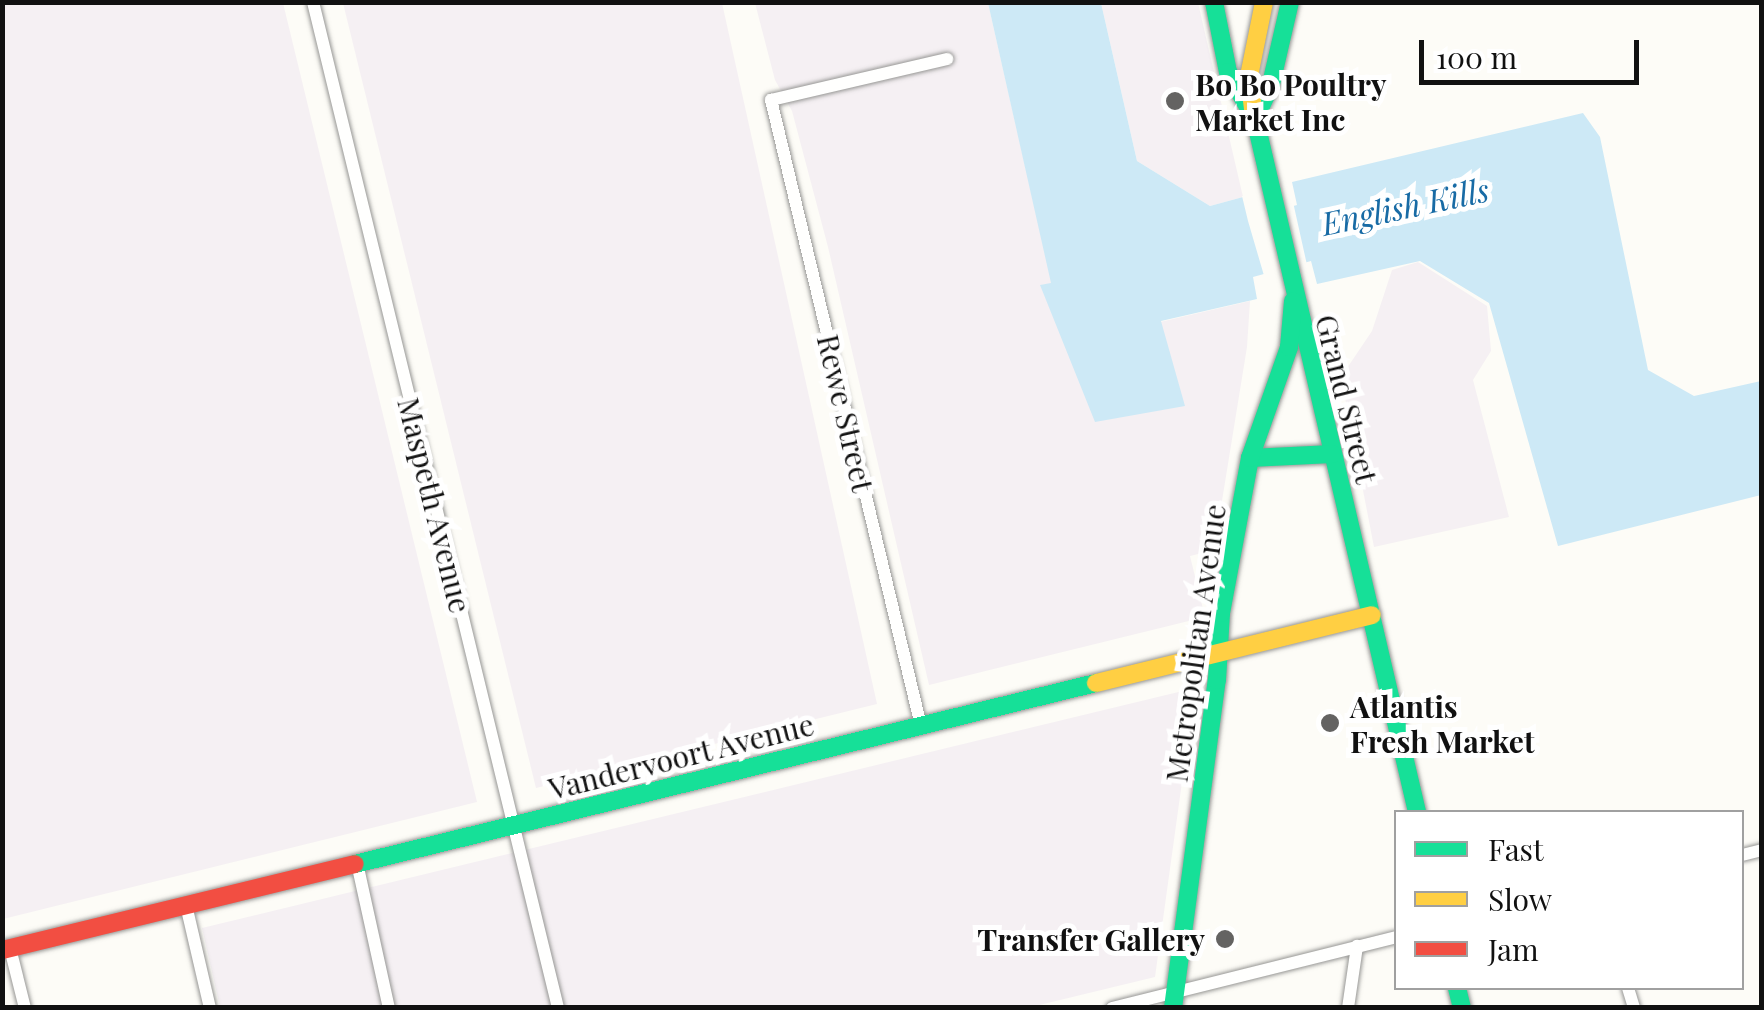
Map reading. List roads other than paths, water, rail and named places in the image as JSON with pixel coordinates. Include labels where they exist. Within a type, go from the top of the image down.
[{"type":"main road","name":"Grand Street","points":[[1214,2],[1228,72],[1255,119],[1417,810]]},
{"type":"main road","points":[[1255,119],[1250,76],[1264,2]]},
{"type":"main road","points":[[1255,119],[1271,84],[1290,2]]},
{"type":"main road","name":"Metropolitan Avenue","points":[[1174,1000],[1218,653],[1250,458],[1289,347],[1293,291]]},
{"type":"main road","points":[[1250,458],[1332,454]]},
{"type":"main road","name":"Vandervoort Avenue","points":[[6,949],[1372,615]]},
{"type":"street","name":"Maspeth Avenue","points":[[312,2],[558,1008]]},
{"type":"street","name":"Rewe Street","points":[[921,726],[772,100],[948,58]]},
{"type":"street","points":[[357,863],[389,1008]]},
{"type":"street","points":[[186,905],[210,1008]]},
{"type":"street","points":[[1112,1008],[1174,1000],[1394,937]]},
{"type":"street","points":[[1348,1008],[1357,946]]},
{"type":"street","points":[[6,949],[25,1008]]},
{"type":"water","name":"English Kills","points":[[988,3],[1101,3],[1137,161],[1210,206],[1243,197],[1250,218],[1297,205],[1292,182],[1583,113],[1600,137],[1648,370],[1694,396],[1761,381],[1761,495],[1558,546],[1489,303],[1420,261],[1317,284],[1311,261],[1253,277],[1257,299],[1161,321],[1185,406],[1095,422],[1040,285],[1051,283]]},
{"type":"place","name":"Bo Bo Poultry Market Inc","points":[[1175,101]]},
{"type":"place","name":"Atlantis Fresh Market","points":[[1330,723]]},
{"type":"place","name":"Transfer Gallery","points":[[1225,939]]}]
